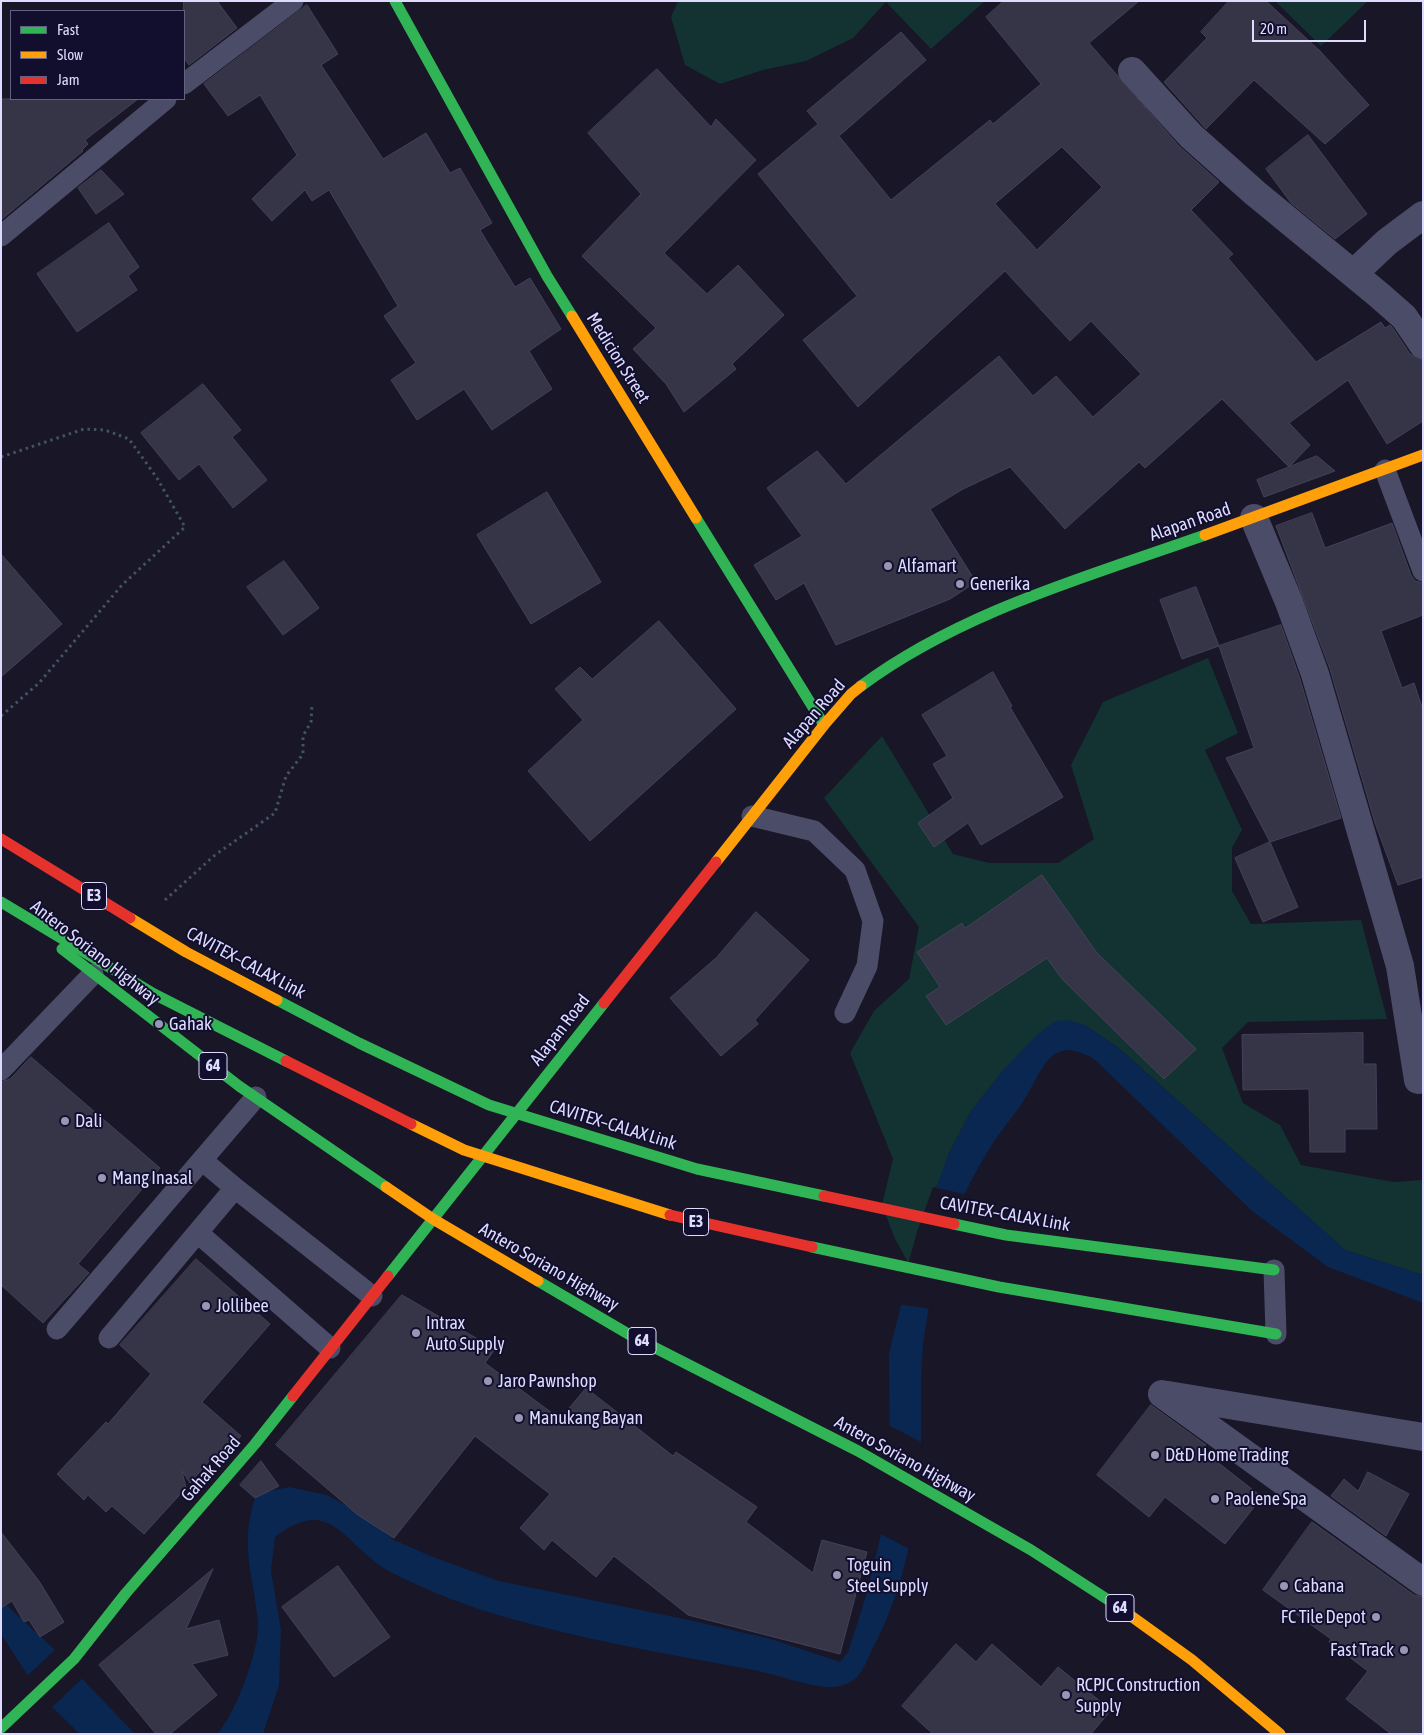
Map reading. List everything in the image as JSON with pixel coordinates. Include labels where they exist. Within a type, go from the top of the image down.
[{"type":"main road","name":"Medicion Street","points":[[395,1],[547,276],[824,725]]},
{"type":"main road","name":"Alapan Road","points":[[432,1219],[824,725],[852,694],[895,661],[941,636],[1043,592],[1254,518],[1423,455]]},
{"type":"main road","name":"CAVITEX–CALAX Link","points":[[1,839],[186,952],[359,1043],[489,1105],[697,1169],[1006,1235],[1274,1270]]},
{"type":"main road","name":"Antero Soriano Highway","points":[[1,902],[256,1097],[432,1219],[630,1335],[858,1452],[1031,1550],[1113,1603],[1192,1660],[1280,1734]]},
{"type":"main road","name":"E3","points":[[1,902],[154,994],[464,1150],[687,1220],[999,1287],[1276,1334]]},
{"type":"main road","name":"Gahak Road","points":[[1,1728],[74,1659],[126,1594],[255,1444],[432,1219]]},
{"type":"street","points":[[1132,71],[1191,136],[1255,193],[1354,273],[1404,317],[1423,345]]},
{"type":"street","points":[[1354,273],[1387,242],[1423,215]]},
{"type":"street","points":[[1254,518],[1289,602],[1315,674],[1400,966],[1418,1080]]},
{"type":"street","points":[[1423,1437],[1162,1394],[1423,1582]]},
{"type":"lane","points":[[185,83],[293,1]]},
{"type":"lane","points":[[1,236],[165,100]]},
{"type":"lane","points":[[1385,470],[1423,572]]},
{"type":"lane","points":[[752,816],[814,831],[855,870],[873,921],[867,966],[845,1013]]},
{"type":"lane","points":[[1,1070],[93,974]]},
{"type":"lane","points":[[57,1329],[256,1097]]},
{"type":"lane","points":[[203,1161],[372,1296]]},
{"type":"lane","points":[[109,1338],[236,1188]]},
{"type":"lane","points":[[198,1233],[330,1348]]},
{"type":"lane","points":[[1274,1270],[1276,1334]]},
{"type":"path","points":[[1,457],[84,430],[105,430],[129,439],[157,478],[185,527],[122,585],[39,683],[1,716]]},
{"type":"path","points":[[159,906],[215,855],[275,813],[286,776],[303,754],[303,736],[311,722],[312,704]]},
{"type":"green space","points":[[678,1],[985,1],[931,49],[886,2],[853,38],[806,61],[763,70],[720,84],[685,65],[671,17]]},
{"type":"green space","points":[[1275,1],[1368,1],[1321,46]]},
{"type":"green space","points":[[1208,658],[1238,733],[1205,750],[1242,830],[1232,848],[1232,891],[1251,924],[1361,920],[1387,1019],[1248,1022],[1222,1048],[1243,1103],[1280,1125],[1301,1165],[1393,1182],[1423,1180],[1423,1275],[1345,1250],[1120,1049],[1085,1025],[1004,1069],[971,1111],[949,1153],[910,1266],[895,1239],[882,1205],[893,1159],[850,1053],[874,1011],[909,979],[919,927],[824,798],[882,736],[953,854],[989,863],[1058,863],[1094,839],[1071,765],[1103,702]]},
{"type":"water","points":[[1068,1020],[1085,1025],[1120,1049],[1345,1250],[1423,1275],[1423,1303],[1328,1267],[1252,1211],[1094,1059],[1079,1052],[1067,1050],[1057,1053],[1042,1068],[1023,1102],[985,1156],[958,1208],[944,1244],[934,1281],[924,1339],[921,1377],[920,1467],[907,1557],[886,1621],[862,1670],[854,1680],[839,1686],[817,1686],[757,1671],[600,1641],[496,1614],[448,1598],[402,1578],[372,1560],[336,1528],[324,1522],[310,1520],[294,1525],[275,1537],[271,1571],[281,1630],[279,1685],[263,1734],[217,1734],[231,1712],[245,1681],[251,1665],[258,1634],[248,1547],[250,1516],[255,1498],[269,1491],[289,1487],[327,1495],[367,1517],[394,1540],[433,1557],[499,1581],[771,1639],[840,1662],[848,1652],[866,1596],[881,1534],[890,1466],[889,1353],[919,1233],[949,1153],[971,1111],[1004,1069],[1038,1034],[1055,1021]]},
{"type":"water","points":[[1,1600],[55,1650],[135,1734],[80,1734],[52,1707],[28,1676],[1,1634]]},
{"type":"pier","points":[[933,1187],[968,1195],[953,1227],[938,1277],[932,1309],[897,1304],[917,1232]]},
{"type":"pier","points":[[886,1424],[923,1443],[919,1508],[911,1550],[879,1533],[887,1466]]},
{"type":"pier","points":[[57,1648],[84,1677],[51,1708],[26,1677]]},
{"type":"building","points":[[184,1],[217,1],[237,28],[189,65],[185,59]]},
{"type":"building","points":[[1004,1],[1139,1],[1089,43],[1179,146],[1219,182],[1191,210],[1233,254],[1228,258],[1316,362],[1381,322],[1385,328],[1390,325],[1410,354],[1423,360],[1423,421],[1387,444],[1348,380],[1289,423],[1310,445],[1289,467],[1222,399],[1145,468],[1139,462],[1065,529],[1010,467],[963,489],[930,509],[976,582],[950,599],[836,645],[804,583],[776,600],[754,565],[802,536],[767,488],[817,451],[846,484],[999,356],[1033,396],[1056,376],[1093,417],[1141,374],[1091,321],[1070,341],[1005,271],[858,407],[803,340],[857,296],[758,174],[818,124],[807,111],[901,32],[926,60],[839,136],[891,200],[990,120],[993,124],[1041,84],[986,17]],"holes":[[[1062,147],[1102,187],[1037,250],[995,204]]]},
{"type":"building","points":[[1229,1],[1266,1],[1320,51],[1369,105],[1325,144],[1254,80],[1206,129],[1164,82],[1207,38],[1201,32]]},
{"type":"building","points":[[307,5],[338,54],[321,65],[383,159],[426,133],[450,173],[460,168],[492,223],[480,230],[515,287],[530,278],[561,329],[529,351],[552,389],[492,430],[464,389],[417,420],[391,380],[416,363],[384,316],[398,306],[329,190],[312,201],[305,190],[272,221],[252,199],[297,155],[260,95],[228,116],[204,84]]},
{"type":"building","points":[[657,69],[711,127],[716,119],[756,160],[664,253],[707,294],[738,265],[784,315],[732,364],[736,369],[684,412],[666,384],[633,349],[656,328],[582,256],[641,194],[588,133]]},
{"type":"building","points":[[1,99],[137,100],[85,140],[88,144],[83,151],[1,220]]},
{"type":"building","points":[[1308,135],[1367,214],[1335,239],[1291,203],[1266,169]]},
{"type":"building","points":[[101,170],[124,194],[96,214],[78,188]]},
{"type":"building","points":[[109,223],[139,267],[128,276],[137,290],[77,332],[37,274]]},
{"type":"building","points":[[203,384],[241,430],[232,437],[267,480],[233,508],[199,464],[179,480],[141,433]]},
{"type":"building","points":[[1317,456],[1335,471],[1264,497],[1257,480]]},
{"type":"building","points":[[547,492],[601,582],[531,624],[477,535]]},
{"type":"building","points":[[1312,513],[1325,548],[1392,523],[1411,575],[1415,581],[1423,583],[1423,615],[1381,631],[1402,688],[1414,683],[1423,710],[1423,877],[1398,885],[1375,823],[1330,669],[1276,526]]},
{"type":"building","points":[[1,554],[62,624],[1,677]]},
{"type":"building","points":[[284,561],[319,608],[283,635],[247,587]]},
{"type":"building","points":[[1196,587],[1219,646],[1182,659],[1160,600]]},
{"type":"building","points":[[659,621],[736,709],[590,841],[528,771],[583,720],[555,689],[580,667],[592,679]]},
{"type":"building","points":[[1281,625],[1300,679],[1341,818],[1270,842],[1226,758],[1254,748],[1219,646]]},
{"type":"building","points":[[993,672],[1012,706],[1010,707],[1063,797],[981,845],[968,823],[934,847],[918,823],[953,798],[933,764],[947,756],[922,715]]},
{"type":"building","points":[[1270,842],[1298,907],[1263,922],[1235,858]]},
{"type":"building","points":[[1042,875],[1097,953],[1196,1049],[1164,1079],[1062,979],[1047,958],[946,1025],[926,996],[940,987],[917,952],[962,923],[965,928]]},
{"type":"building","points":[[756,912],[809,960],[755,1020],[758,1024],[721,1056],[670,998],[716,958]]},
{"type":"building","points":[[1363,1033],[1363,1064],[1376,1064],[1377,1129],[1345,1129],[1345,1152],[1310,1152],[1309,1089],[1243,1090],[1242,1035]]},
{"type":"building","points":[[31,1057],[160,1168],[78,1264],[89,1273],[43,1323],[1,1285],[1,1082],[10,1079]]},
{"type":"building","points":[[196,1259],[270,1324],[202,1402],[241,1436],[216,1465],[210,1460],[190,1483],[182,1471],[186,1488],[144,1534],[112,1506],[106,1512],[88,1495],[84,1500],[57,1474],[106,1422],[108,1424],[151,1374],[120,1345]]},
{"type":"building","points":[[402,1295],[495,1349],[485,1363],[560,1419],[586,1388],[673,1456],[676,1452],[757,1507],[746,1522],[813,1573],[822,1540],[867,1552],[840,1654],[688,1615],[614,1556],[596,1577],[552,1540],[544,1550],[520,1528],[550,1494],[475,1436],[394,1538],[358,1515],[276,1445]]},
{"type":"building","points":[[1151,1405],[1206,1445],[1202,1450],[1262,1497],[1225,1544],[1165,1497],[1149,1517],[1097,1475]]},
{"type":"building","points":[[261,1461],[279,1486],[255,1498],[240,1485]]},
{"type":"building","points":[[1368,1472],[1409,1494],[1386,1536],[1331,1496],[1344,1479],[1358,1491]]},
{"type":"building","points":[[1312,1522],[1414,1595],[1423,1597],[1423,1734],[1391,1734],[1346,1699],[1368,1671],[1329,1642],[1331,1639],[1263,1590]]},
{"type":"building","points":[[1,1532],[39,1581],[64,1622],[40,1637],[29,1620],[24,1622],[12,1601],[1,1608]]},
{"type":"building","points":[[338,1566],[390,1637],[334,1677],[282,1607]]},
{"type":"building","points":[[213,1569],[186,1629],[219,1620],[228,1655],[192,1664],[217,1695],[170,1734],[156,1734],[99,1665]]},
{"type":"building","points":[[956,1644],[976,1662],[992,1644],[1041,1687],[1058,1667],[1111,1710],[1091,1734],[933,1734],[902,1706]]},
{"type":"traffic: fast","points":[[395,1],[547,276],[572,316]]},
{"type":"traffic: fast","points":[[696,518],[824,725]]},
{"type":"traffic: fast","points":[[861,686],[900,660],[983,616],[1071,581],[1205,535]]},
{"type":"traffic: fast","points":[[1,902],[154,994],[286,1061]]},
{"type":"traffic: fast","points":[[62,949],[239,1086],[386,1187]]},
{"type":"traffic: fast","points":[[277,1000],[359,1043],[489,1105],[697,1169],[824,1196]]},
{"type":"traffic: fast","points":[[388,1276],[604,1003]]},
{"type":"traffic: fast","points":[[954,1224],[1006,1235],[1274,1270]]},
{"type":"traffic: fast","points":[[812,1247],[999,1287],[1276,1334]]},
{"type":"traffic: fast","points":[[538,1281],[630,1335],[858,1451],[1031,1550],[1113,1603]]},
{"type":"traffic: fast","points":[[1,1728],[74,1659],[126,1593],[255,1444],[293,1396]]},
{"type":"traffic: slow","points":[[572,316],[696,518]]},
{"type":"traffic: slow","points":[[1205,535],[1423,455]]},
{"type":"traffic: slow","points":[[716,862],[824,725],[851,694],[861,686]]},
{"type":"traffic: slow","points":[[130,918],[186,952],[277,1000]]},
{"type":"traffic: slow","points":[[411,1124],[464,1150],[670,1215]]},
{"type":"traffic: slow","points":[[386,1187],[433,1219],[538,1281]]},
{"type":"traffic: slow","points":[[1113,1603],[1192,1660],[1280,1734]]},
{"type":"traffic: jam","points":[[1,839],[130,918]]},
{"type":"traffic: jam","points":[[604,1003],[716,862]]},
{"type":"traffic: jam","points":[[286,1061],[411,1124]]},
{"type":"traffic: jam","points":[[824,1196],[954,1224]]},
{"type":"traffic: jam","points":[[670,1215],[812,1247]]},
{"type":"traffic: jam","points":[[293,1396],[388,1276]]},
{"type":"place","name":"Alfamart","points":[[888,566]]},
{"type":"place","name":"Generika","points":[[960,584]]},
{"type":"place","name":"Gahak","points":[[159,1024]]},
{"type":"place","name":"Dali","points":[[65,1121]]},
{"type":"place","name":"Mang Inasal","points":[[102,1178]]},
{"type":"place","name":"Jollibee","points":[[206,1306]]},
{"type":"place","name":"Intrax Auto Supply","points":[[416,1333]]},
{"type":"place","name":"Jaro Pawnshop","points":[[488,1381]]},
{"type":"place","name":"Manukang Bayan","points":[[519,1418]]},
{"type":"place","name":"D&D Home Trading","points":[[1155,1455]]},
{"type":"place","name":"Paolene Spa","points":[[1215,1499]]},
{"type":"place","name":"Toguin Steel Supply","points":[[837,1575]]},
{"type":"place","name":"Cabana","points":[[1284,1586]]},
{"type":"place","name":"FC Tile Depot","points":[[1376,1617]]},
{"type":"place","name":"Fast Track","points":[[1404,1650]]},
{"type":"place","name":"RCPJC Construction Supply","points":[[1066,1695]]}]
